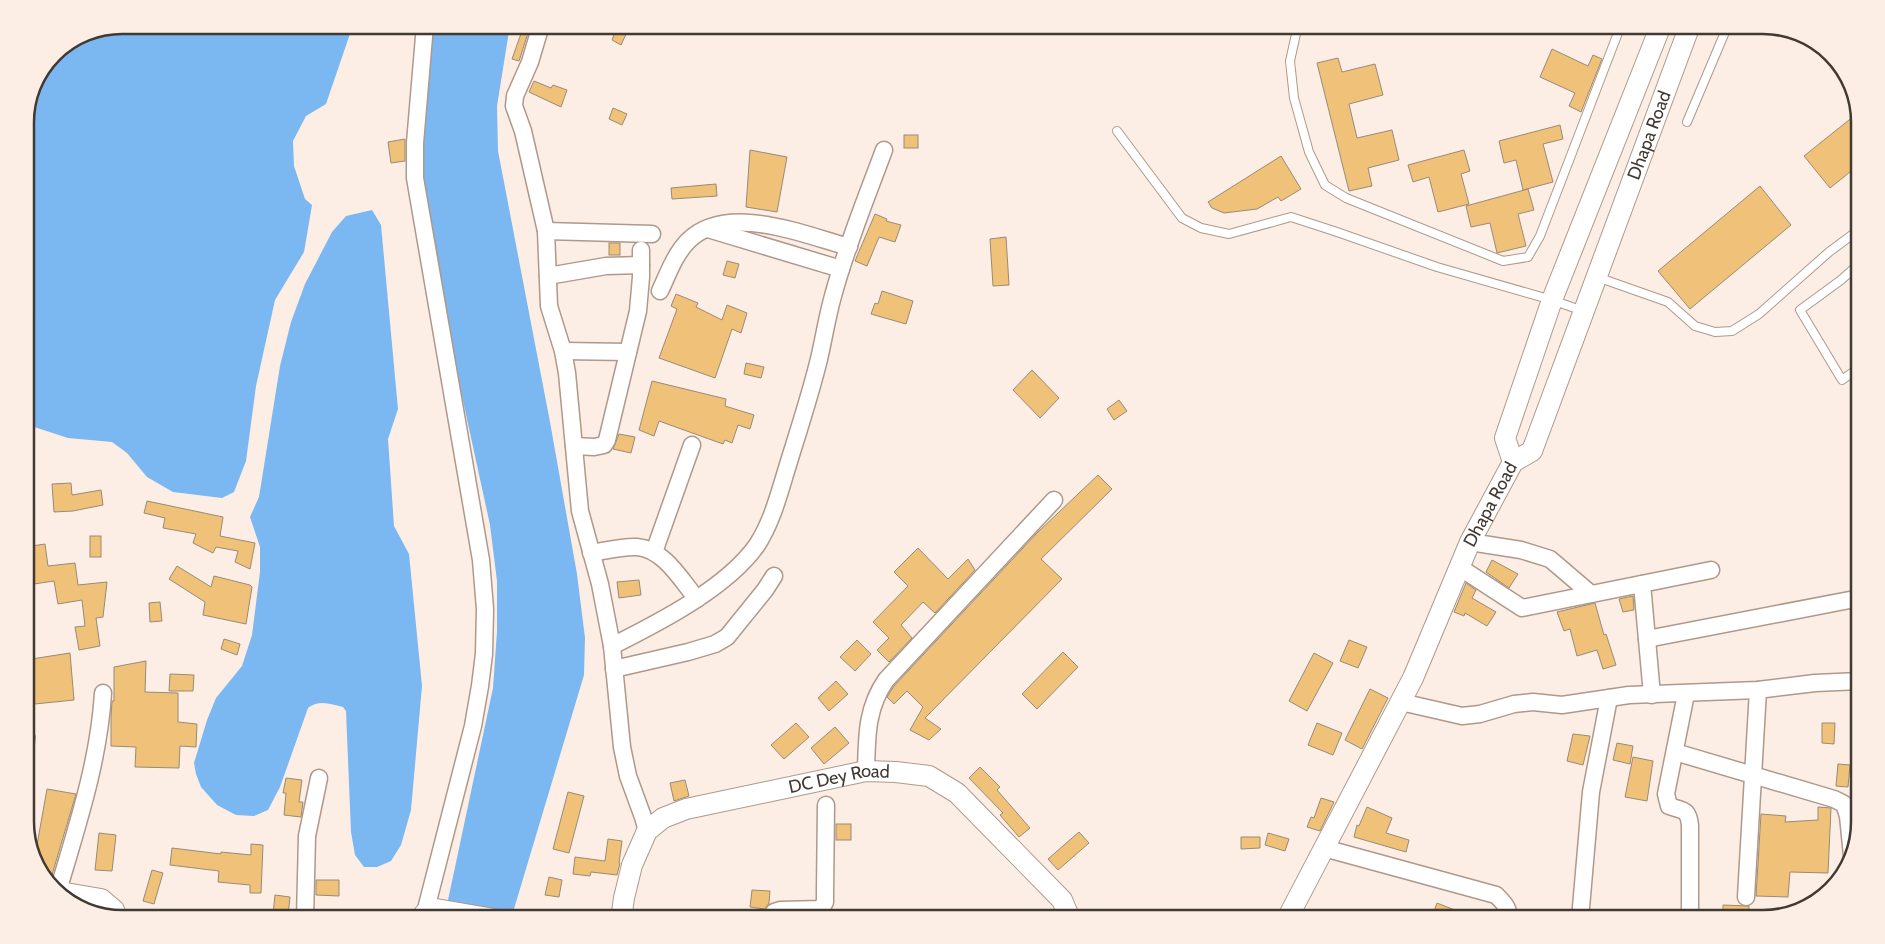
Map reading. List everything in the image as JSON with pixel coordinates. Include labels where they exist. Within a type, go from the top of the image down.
[{"type":"street","points":[[424,34],[415,143],[415,178],[481,560],[485,609],[484,654],[473,726],[428,910]]},
{"type":"street","points":[[538,34],[530,62],[515,96],[514,106],[530,157],[546,231],[549,306],[563,351],[567,373],[580,511],[600,584],[612,646],[622,747],[628,776],[644,817],[647,831],[632,865],[622,910]]},
{"type":"street","points":[[1513,462],[1505,438],[1552,300],[1657,34]]},
{"type":"street","name":"Dhapa Road","points":[[1291,910],[1413,678],[1470,542],[1513,462],[1532,451],[1687,34]]},
{"type":"street","points":[[612,646],[666,618],[697,598],[741,563],[756,545],[767,526],[800,426],[819,360],[841,268],[884,150]]},
{"type":"street","points":[[660,291],[678,255],[688,241],[701,231],[737,222],[765,225],[848,247]]},
{"type":"street","points":[[708,229],[841,268]]},
{"type":"street","points":[[546,231],[652,234]]},
{"type":"street","points":[[548,276],[641,258],[638,311],[604,445],[594,448],[574,446]]},
{"type":"street","points":[[563,351],[628,352]]},
{"type":"street","points":[[654,552],[692,445]]},
{"type":"street","points":[[866,771],[868,729],[872,707],[877,693],[886,680],[1054,500]]},
{"type":"street","points":[[1470,542],[1521,550],[1550,559],[1591,594]]},
{"type":"street","points":[[591,553],[635,547],[654,552],[664,560],[697,598]]},
{"type":"street","points":[[1458,567],[1522,608],[1711,570]]},
{"type":"street","points":[[614,669],[715,644],[727,636],[765,590],[774,576]]},
{"type":"street","points":[[1642,584],[1652,695]]},
{"type":"street","points":[[1647,640],[1851,600]]},
{"type":"street","points":[[1401,702],[1462,716],[1480,714],[1514,704],[1533,702],[1562,705],[1609,698],[1758,690],[1851,681]]},
{"type":"street","points":[[1746,897],[1758,690]]},
{"type":"street","points":[[61,885],[93,767],[101,726],[103,693]]},
{"type":"street","points":[[1686,694],[1666,794],[1669,806],[1686,811],[1688,815],[1690,825],[1690,910]]},
{"type":"street","points":[[1581,910],[1591,792],[1609,698]]},
{"type":"street","points":[[1675,752],[1834,799],[1844,804],[1848,816],[1850,838]]},
{"type":"street","name":"DC Dey Road","points":[[647,831],[663,818],[686,809],[866,771],[929,776],[957,792],[1062,900],[1066,910]]},
{"type":"street","points":[[305,910],[307,836],[320,778]]},
{"type":"street","points":[[780,910],[821,909],[825,892],[826,805]]},
{"type":"street","points":[[1324,848],[1496,895],[1505,903],[1507,910]]},
{"type":"street","points":[[72,894],[101,899],[114,910]]},
{"type":"lane","points":[[1296,34],[1290,62],[1294,98],[1309,152],[1325,185],[1346,198],[1503,261],[1528,257],[1540,236],[1618,34]]},
{"type":"lane","points":[[1687,122],[1724,34]]},
{"type":"lane","points":[[1117,131],[1182,218],[1201,228],[1229,234],[1291,217],[1436,267],[1552,300],[1583,311]]},
{"type":"lane","points":[[1596,277],[1668,302],[1694,326],[1715,332],[1732,331],[1759,314],[1829,252],[1851,236]]},
{"type":"lane","points":[[1851,271],[1800,310],[1842,380],[1851,374]]},
{"type":"water","points":[[350,34],[326,104],[306,116],[293,141],[294,166],[305,199],[312,205],[304,252],[275,300],[256,386],[246,461],[234,492],[222,498],[173,492],[147,477],[127,453],[112,442],[68,438],[34,427],[34,116],[35,104],[45,78],[59,59],[68,52],[88,40],[104,35]]},
{"type":"water","points":[[429,34],[509,34],[497,106],[498,151],[550,422],[577,574],[585,638],[584,675],[514,910],[446,910],[493,688],[497,631],[497,581],[490,525],[460,387],[421,163]]},
{"type":"water","points":[[372,210],[381,225],[398,409],[388,439],[394,526],[409,554],[422,686],[411,810],[401,845],[391,861],[377,867],[364,867],[355,855],[351,832],[346,711],[343,707],[321,703],[308,708],[280,787],[268,810],[254,816],[236,815],[217,805],[201,787],[194,763],[216,698],[242,666],[252,635],[260,572],[260,547],[250,517],[259,497],[280,366],[291,322],[305,284],[332,232],[346,216]]},
{"type":"building","points":[[521,34],[528,34],[519,61],[512,59]]},
{"type":"building","points":[[614,34],[626,34],[621,45],[612,40]]},
{"type":"building","points":[[1552,49],[1588,66],[1593,55],[1602,59],[1581,112],[1569,106],[1575,93],[1540,77]]},
{"type":"building","points":[[1338,58],[1342,72],[1375,64],[1383,95],[1349,104],[1357,138],[1392,130],[1399,160],[1368,168],[1372,186],[1349,191],[1317,63]]},
{"type":"building","points":[[534,81],[551,88],[553,85],[567,90],[561,107],[529,92]]},
{"type":"building","points":[[613,108],[627,114],[622,125],[609,119]]},
{"type":"building","points":[[1851,118],[1851,171],[1830,188],[1804,156]]},
{"type":"building","points":[[1560,125],[1563,139],[1543,144],[1553,182],[1523,190],[1516,160],[1504,163],[1499,141]]},
{"type":"building","points":[[904,135],[918,135],[918,148],[904,148]]},
{"type":"building","points":[[405,139],[405,161],[391,163],[388,142]]},
{"type":"building","points":[[750,150],[787,157],[777,212],[746,207]]},
{"type":"building","points":[[1464,150],[1470,171],[1461,174],[1469,204],[1438,212],[1429,177],[1413,182],[1408,165]]},
{"type":"building","points":[[1281,156],[1301,189],[1281,201],[1278,197],[1257,209],[1224,213],[1212,208],[1208,202]]},
{"type":"building","points":[[716,184],[717,196],[672,199],[671,188]]},
{"type":"building","points":[[1760,186],[1791,225],[1690,309],[1658,271]]},
{"type":"building","points":[[1528,189],[1534,210],[1518,214],[1526,246],[1497,253],[1490,223],[1471,227],[1466,206]]},
{"type":"building","points":[[875,214],[887,219],[886,221],[901,225],[895,242],[879,237],[867,266],[855,261]]},
{"type":"building","points":[[1006,237],[1009,285],[993,286],[990,239]]},
{"type":"building","points":[[609,243],[620,243],[620,255],[609,255]]},
{"type":"building","points":[[727,261],[739,264],[735,278],[723,275]]},
{"type":"building","points":[[882,291],[913,301],[906,324],[871,314],[875,303],[878,304]]},
{"type":"building","points":[[676,294],[698,303],[696,307],[722,320],[727,305],[747,313],[741,333],[732,329],[715,378],[659,358],[677,309],[671,306]]},
{"type":"building","points":[[746,363],[764,367],[761,378],[744,374]]},
{"type":"building","points":[[1032,370],[1059,398],[1040,418],[1013,390]]},
{"type":"building","points":[[652,381],[726,399],[725,406],[754,415],[750,429],[738,425],[732,443],[725,440],[723,444],[659,421],[654,436],[639,430]]},
{"type":"building","points":[[1119,400],[1127,411],[1114,420],[1107,409]]},
{"type":"building","points":[[619,434],[635,437],[631,453],[613,449]]},
{"type":"building","points":[[1098,475],[1112,489],[1041,559],[1062,579],[925,718],[941,729],[929,740],[910,730],[923,707],[907,691],[894,704],[887,697],[894,686],[1037,533]]},
{"type":"building","points":[[71,483],[72,495],[101,490],[103,505],[73,511],[54,512],[52,484]]},
{"type":"building","points":[[147,501],[223,517],[220,536],[255,543],[250,569],[235,562],[238,551],[216,547],[213,553],[193,543],[196,534],[163,528],[165,518],[144,513]]},
{"type":"building","points":[[90,536],[101,536],[101,557],[90,557]]},
{"type":"building","points":[[45,544],[48,566],[75,563],[78,585],[107,582],[103,617],[96,618],[100,646],[79,650],[75,627],[85,626],[82,600],[58,604],[54,581],[34,584],[34,546]]},
{"type":"building","points":[[918,548],[948,579],[968,559],[975,570],[935,613],[923,602],[901,625],[912,638],[889,662],[877,650],[889,638],[873,622],[908,586],[894,572]]},
{"type":"building","points":[[1492,560],[1518,574],[1509,588],[1486,572]]},
{"type":"building","points":[[177,566],[211,587],[214,576],[250,585],[252,587],[246,624],[203,615],[205,602],[169,579]]},
{"type":"building","points":[[639,580],[641,595],[619,598],[617,582]]},
{"type":"building","points":[[1466,583],[1476,590],[1472,598],[1496,612],[1487,626],[1465,613],[1464,616],[1454,612]]},
{"type":"building","points":[[1633,596],[1634,610],[1623,612],[1619,599]]},
{"type":"building","points":[[160,602],[162,621],[150,622],[149,603]]},
{"type":"building","points":[[1595,603],[1604,635],[1606,634],[1616,665],[1603,669],[1597,650],[1577,656],[1570,629],[1564,631],[1557,612]]},
{"type":"building","points":[[224,639],[240,644],[237,655],[221,649]]},
{"type":"building","points":[[857,640],[871,654],[855,671],[840,657]]},
{"type":"building","points":[[1349,640],[1367,647],[1358,668],[1340,661]]},
{"type":"building","points":[[1063,652],[1078,667],[1037,709],[1022,694]]},
{"type":"building","points":[[70,653],[74,700],[34,704],[34,659]]},
{"type":"building","points":[[1314,653],[1333,663],[1307,711],[1289,701]]},
{"type":"building","points":[[146,661],[145,692],[178,693],[178,722],[197,724],[196,747],[180,746],[179,768],[135,767],[136,747],[111,746],[114,667]]},
{"type":"building","points":[[170,674],[194,675],[193,691],[169,691]]},
{"type":"building","points":[[836,681],[848,694],[829,711],[818,698]]},
{"type":"building","points":[[1370,689],[1388,698],[1362,749],[1345,740]]},
{"type":"building","points":[[796,723],[809,737],[784,759],[771,745]]},
{"type":"building","points":[[1317,723],[1342,733],[1333,755],[1308,745]]},
{"type":"building","points":[[1822,723],[1835,723],[1834,744],[1822,743]]},
{"type":"building","points":[[835,727],[849,743],[824,764],[811,748]]},
{"type":"building","points":[[1573,734],[1590,736],[1583,765],[1567,761]]},
{"type":"building","points":[[1617,743],[1633,746],[1630,764],[1613,760]]},
{"type":"building","points":[[1633,757],[1653,761],[1647,801],[1625,797]]},
{"type":"building","points":[[1838,764],[1850,765],[1848,787],[1836,786]]},
{"type":"building","points":[[980,767],[1000,787],[997,790],[1030,828],[1019,837],[1000,815],[1003,813],[969,778]]},
{"type":"building","points":[[286,778],[302,780],[299,802],[303,802],[301,817],[284,815],[286,793],[283,793]]},
{"type":"building","points":[[685,780],[689,796],[674,801],[670,783]]},
{"type":"building","points":[[47,789],[76,794],[52,875],[37,846]]},
{"type":"building","points":[[568,792],[584,796],[569,853],[553,849]]},
{"type":"building","points":[[1321,798],[1334,802],[1320,831],[1307,827],[1311,817],[1314,818]]},
{"type":"building","points":[[1367,807],[1392,818],[1386,833],[1409,840],[1406,852],[1354,837],[1357,825],[1359,826]]},
{"type":"building","points":[[1818,807],[1831,808],[1828,873],[1790,872],[1788,897],[1756,896],[1761,814],[1786,816],[1785,822],[1818,820]]},
{"type":"building","points":[[836,824],[851,824],[851,840],[836,840]]},
{"type":"building","points":[[1079,832],[1089,843],[1058,870],[1048,859]]},
{"type":"building","points":[[99,833],[116,835],[112,871],[95,870]]},
{"type":"building","points":[[1268,833],[1289,839],[1285,851],[1265,845]]},
{"type":"building","points":[[1241,837],[1260,837],[1260,848],[1241,849]]},
{"type":"building","points":[[608,839],[622,841],[617,875],[591,872],[590,876],[573,874],[575,857],[605,861]]},
{"type":"building","points":[[251,844],[263,845],[261,893],[250,893],[250,885],[218,882],[219,871],[170,865],[172,848],[221,854],[221,852],[251,855]]},
{"type":"building","points":[[152,870],[163,873],[154,904],[143,901]]},
{"type":"building","points":[[549,877],[562,880],[559,897],[545,895]]},
{"type":"building","points":[[316,880],[339,880],[339,896],[316,895]]},
{"type":"building","points":[[752,890],[770,891],[769,903],[765,909],[750,907]]},
{"type":"building","points":[[275,895],[290,897],[289,910],[273,910]]},
{"type":"building","points":[[1437,903],[1455,910],[1434,910]]},
{"type":"building","points":[[1723,905],[1749,906],[1749,910],[1723,910]]}]
